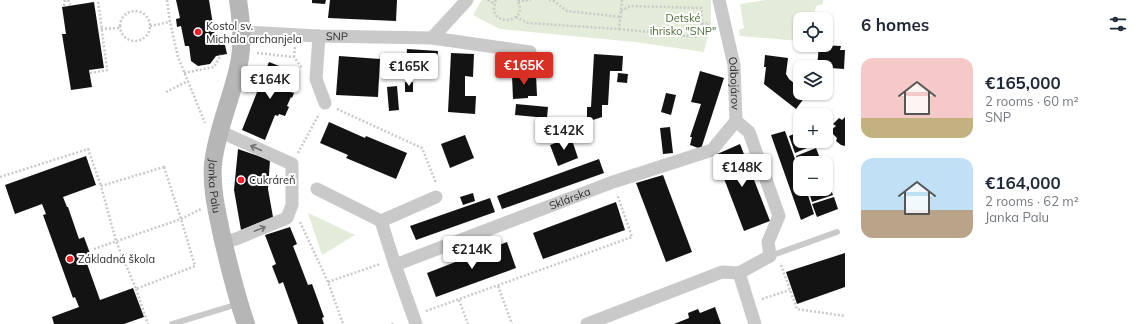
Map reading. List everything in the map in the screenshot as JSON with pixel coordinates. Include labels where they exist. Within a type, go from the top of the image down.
[{"type":"main road","name":"Janka Palu","points":[[238,0],[242,32],[240,59],[219,131],[213,164],[213,185],[215,205],[239,304],[246,324]]},
{"type":"street","points":[[432,38],[467,0]]},
{"type":"street","name":"Odbojárov","points":[[719,0],[734,65],[736,121],[749,132],[779,216],[768,242],[770,256]]},
{"type":"street","name":"SNP","points":[[242,32],[318,36],[432,38],[530,52]]},
{"type":"street","points":[[318,36],[316,79],[325,103]]},
{"type":"street","name":"Sklárska","points":[[394,262],[613,182],[712,150],[736,121]]},
{"type":"street","points":[[219,131],[292,164],[292,205],[287,218],[236,239],[224,242]]},
{"type":"street","points":[[317,189],[381,221],[415,320]]},
{"type":"street","points":[[381,221],[436,197]]},
{"type":"street","points":[[587,324],[722,272],[739,273],[770,256]]},
{"type":"street","points":[[739,273],[755,324]]},
{"type":"lane","points":[[770,256],[837,232]]},
{"type":"lane","points":[[172,324],[239,304]]},
{"type":"path","points":[[64,6],[65,0]]},
{"type":"path","points":[[68,0],[70,5]]},
{"type":"path","points":[[90,73],[108,70],[98,0]]},
{"type":"path","points":[[167,0],[170,22],[178,57],[184,73],[206,124],[219,131]]},
{"type":"path","points":[[488,0],[495,4]]},
{"type":"path","points":[[496,0],[495,13],[501,19],[510,20],[516,17],[520,8],[518,1],[531,0]]},
{"type":"path","points":[[549,0],[554,1],[567,11],[621,17]]},
{"type":"path","points":[[620,29],[622,0]]},
{"type":"path","points":[[516,17],[528,23],[620,29],[698,37],[702,23],[701,8],[630,6],[621,12]]},
{"type":"path","points":[[136,10],[146,15],[149,19],[150,26],[144,38],[138,41],[131,41],[121,34],[120,28],[122,17],[131,11],[136,10]]},
{"type":"path","points":[[150,26],[170,22]]},
{"type":"path","points":[[702,23],[725,26]]},
{"type":"path","points":[[101,29],[120,28]]},
{"type":"path","points":[[253,53],[294,57],[308,76],[316,79]]},
{"type":"path","points":[[184,73],[214,67],[221,55]]},
{"type":"path","points":[[165,92],[188,81]]},
{"type":"path","points":[[292,164],[325,103],[422,148],[441,195],[436,197]]},
{"type":"path","points":[[0,178],[88,149],[101,186],[116,241],[136,289],[148,324]]},
{"type":"path","points":[[101,186],[164,167],[195,266],[136,289]]},
{"type":"path","points":[[415,320],[459,300],[632,237],[613,182]]},
{"type":"path","points":[[292,205],[328,282],[343,324]]},
{"type":"path","points":[[94,249],[181,219],[203,207]]},
{"type":"path","points":[[770,256],[780,263],[797,308],[845,316]]},
{"type":"path","points":[[328,282],[394,262]]},
{"type":"path","points":[[498,286],[512,324]]},
{"type":"path","points":[[748,304],[790,290]]},
{"type":"path","points":[[459,300],[468,324]]},
{"type":"green space","name":"Detské ihrisko \"SNP\"","points":[[482,0],[711,0],[711,24],[704,52],[635,42],[500,29],[473,15]]},
{"type":"green space","points":[[765,0],[823,0],[823,4],[816,6],[815,12],[793,12],[793,40],[740,36],[739,30],[744,28],[740,4]]},
{"type":"green space","points":[[308,213],[355,235],[322,255]]},
{"type":"building","name":"Kostol sv. Michala archanjela","points":[[176,0],[209,0],[215,37],[223,36],[227,54],[216,56],[210,64],[198,66],[191,61],[189,46],[185,46],[181,26],[177,27],[176,19],[180,18]]},
{"type":"building","points":[[312,0],[326,0],[325,4],[312,3]]},
{"type":"building","points":[[330,0],[397,0],[396,21],[328,18]]},
{"type":"building","points":[[94,2],[104,68],[89,70],[92,87],[71,90],[62,34],[66,34],[62,7]]},
{"type":"building","points":[[833,46],[841,46],[840,50],[845,50],[844,69],[833,68],[833,60],[818,60],[818,52],[833,52]]},
{"type":"building","points":[[407,49],[438,51],[437,63],[429,62],[429,73],[407,72],[407,75],[401,75],[401,65],[406,65]]},
{"type":"building","points":[[451,53],[474,54],[473,77],[465,76],[465,96],[476,96],[475,114],[448,112]]},
{"type":"building","points":[[594,54],[623,56],[622,71],[610,71],[608,105],[602,105],[602,117],[590,121],[590,117],[587,117],[587,107],[591,107]]},
{"type":"building","points":[[765,55],[788,58],[786,74],[793,82],[793,100],[803,100],[797,108],[764,84],[766,67],[764,67]]},
{"type":"building","points":[[339,56],[380,59],[378,97],[336,95]]},
{"type":"building","points":[[269,62],[297,73],[290,92],[294,93],[287,106],[289,107],[285,116],[279,114],[278,116],[275,115],[265,140],[242,130]]},
{"type":"building","points":[[700,71],[724,78],[701,149],[690,145],[692,137],[690,137],[701,104],[691,102]]},
{"type":"building","points":[[618,73],[628,74],[627,83],[617,82]]},
{"type":"building","points":[[536,74],[537,96],[513,99],[512,75]]},
{"type":"building","points":[[405,82],[413,82],[413,92],[405,92]]},
{"type":"building","points":[[397,86],[399,110],[389,111],[387,87]]},
{"type":"building","points":[[666,93],[676,95],[671,115],[661,112]]},
{"type":"building","points":[[516,104],[548,107],[547,118],[515,115]]},
{"type":"building","points":[[845,117],[845,146],[836,141],[837,138],[833,134],[833,128],[836,126],[833,124],[839,118],[842,120]]},
{"type":"building","points":[[329,122],[365,138],[366,136],[407,153],[396,179],[346,158],[348,155],[320,143]]},
{"type":"building","points":[[670,127],[673,153],[663,154],[660,128]]},
{"type":"building","points":[[785,131],[794,156],[793,196],[808,196],[814,214],[801,220],[771,135]]},
{"type":"building","points":[[793,134],[793,147],[789,136]]},
{"type":"building","points":[[465,135],[474,158],[450,168],[441,144]]},
{"type":"building","points":[[571,137],[578,158],[558,166],[550,145]]},
{"type":"building","points":[[740,144],[770,221],[744,231],[715,155]]},
{"type":"building","points":[[793,148],[807,148],[795,153]]},
{"type":"building","points":[[816,148],[819,156],[796,156]]},
{"type":"building","points":[[238,149],[270,160],[268,189],[273,217],[241,230],[234,190]]},
{"type":"building","points":[[86,156],[96,185],[63,197],[79,239],[84,237],[91,256],[85,258],[100,300],[133,288],[144,317],[124,324],[54,324],[52,317],[79,307],[75,297],[73,298],[43,215],[46,214],[42,204],[15,214],[5,185]]},
{"type":"building","points":[[599,159],[604,173],[502,209],[497,196]]},
{"type":"building","points":[[663,175],[692,252],[666,262],[636,183]]},
{"type":"building","points":[[473,193],[475,201],[463,205],[460,197]]},
{"type":"building","points":[[810,196],[830,196],[812,202]]},
{"type":"building","points":[[834,197],[838,209],[817,217],[812,204]]},
{"type":"building","points":[[490,198],[495,212],[416,240],[410,226]]},
{"type":"building","points":[[616,202],[625,230],[543,259],[533,233]]},
{"type":"building","points":[[290,227],[297,244],[293,246],[308,285],[312,284],[324,317],[322,318],[324,324],[298,324],[283,282],[279,284],[272,266],[276,264],[265,235]]},
{"type":"building","points":[[507,242],[516,268],[436,297],[427,273]]},
{"type":"building","points":[[845,253],[845,287],[797,304],[786,272]]},
{"type":"building","points":[[715,307],[721,324],[674,324],[689,318],[688,313],[698,309],[700,313]]},
{"type":"place","name":"Kostol sv. Michala archanjela","points":[[198,32]]},
{"type":"place","name":"Cukráreň","points":[[241,180]]},
{"type":"place","name":"Základná škola","points":[[70,259]]}]
